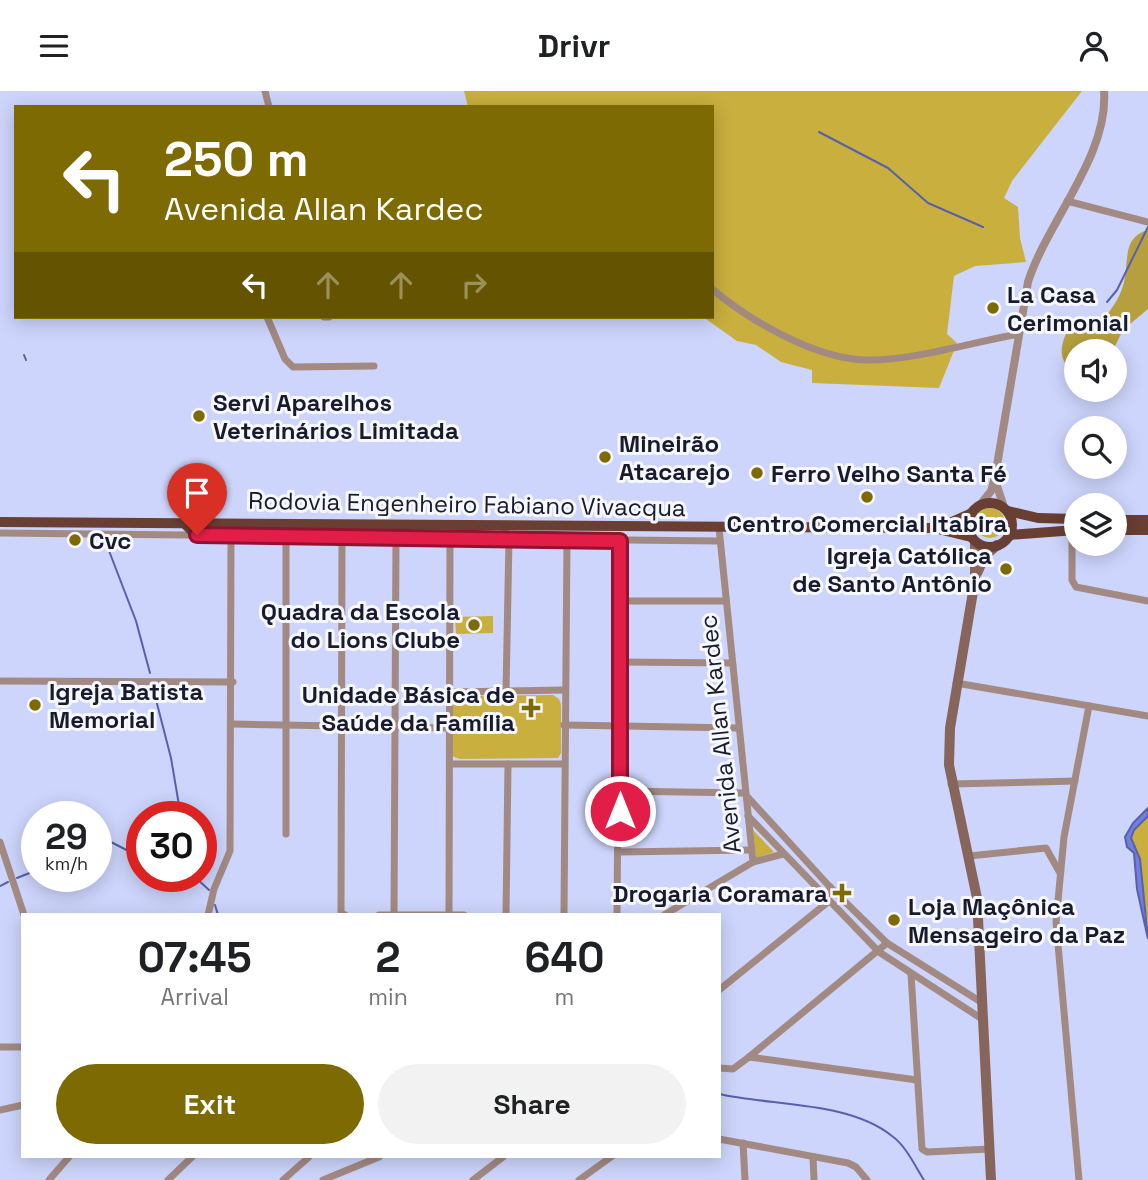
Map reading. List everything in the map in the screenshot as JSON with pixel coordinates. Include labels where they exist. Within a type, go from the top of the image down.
[{"type":"highway","points":[[1064,524],[989,503],[976,510],[968,527],[973,540],[988,547],[997,545],[1009,535],[1064,528]]},
{"type":"highway","points":[[1006,509],[1012,520],[1009,535]]},
{"type":"highway","name":"Rodovia Engenheiro Fabiano Vivacqua","points":[[0,522],[14,528],[183,522],[934,528],[958,521],[976,510]]},
{"type":"highway","points":[[1127,520],[1148,520]]},
{"type":"highway","points":[[183,522],[197,535]]},
{"type":"highway","name":"Rodovia Engenheiro Fabiano Vivacqua","points":[[934,528],[973,540]]},
{"type":"highway","points":[[1127,530],[1148,530]]},
{"type":"main road","points":[[973,540],[975,580]]},
{"type":"main road","points":[[991,1180],[977,898],[951,784],[948,750],[956,683],[975,580],[985,555],[997,545]]},
{"type":"street","points":[[976,510],[987,498],[995,477],[1033,268],[1093,149],[1102,116],[1104,91]]},
{"type":"street","points":[[1067,201],[1148,222]]},
{"type":"street","points":[[714,290],[760,323],[818,350],[843,358],[886,359],[1019,334]]},
{"type":"street","points":[[268,319],[285,359],[293,367],[374,366]]},
{"type":"street","points":[[995,477],[1006,509]]},
{"type":"street","points":[[502,525],[509,539],[506,691]]},
{"type":"street","points":[[0,533],[14,528],[231,537],[720,541]]},
{"type":"street","name":"Avenida Allan Kardec","points":[[667,913],[753,862],[719,528]]},
{"type":"street","points":[[208,913],[214,889],[230,851],[233,724],[231,537]]},
{"type":"street","points":[[286,537],[286,834]]},
{"type":"street","points":[[342,537],[340,726],[343,913]]},
{"type":"street","points":[[394,913],[396,537]]},
{"type":"street","points":[[449,913],[450,538]]},
{"type":"street","points":[[564,913],[566,540]]},
{"type":"street","points":[[617,913],[620,541]]},
{"type":"street","points":[[1073,556],[1072,580],[1076,587],[1148,601]]},
{"type":"street","points":[[620,601],[726,601]]},
{"type":"street","points":[[620,661],[732,663]]},
{"type":"street","points":[[0,681],[233,682]]},
{"type":"street","points":[[956,683],[1148,716]]},
{"type":"street","points":[[450,692],[564,690]]},
{"type":"street","points":[[1079,1180],[1056,922],[1060,873],[1089,706]]},
{"type":"street","points":[[233,724],[450,728]]},
{"type":"street","points":[[564,725],[738,728]]},
{"type":"street","points":[[450,764],[564,764]]},
{"type":"street","points":[[506,913],[508,764]]},
{"type":"street","points":[[951,784],[1075,781]]},
{"type":"street","points":[[620,791],[744,793],[809,865],[887,943],[981,1002]]},
{"type":"street","points":[[747,816],[879,952],[982,1019]]},
{"type":"street","points":[[0,842],[23,913]]},
{"type":"street","points":[[969,856],[1046,848],[1060,873]]},
{"type":"street","points":[[619,852],[751,850]]},
{"type":"street","points":[[753,862],[783,853]]},
{"type":"street","points":[[802,873],[809,865]]},
{"type":"street","points":[[721,988],[828,901],[830,887]]},
{"type":"street","points":[[721,1069],[733,1069],[749,1057],[887,943]]},
{"type":"street","points":[[911,974],[924,1151],[990,1149]]},
{"type":"street","points":[[0,1047],[21,1047]]},
{"type":"street","points":[[749,1057],[917,1080]]},
{"type":"street","points":[[0,1110],[21,1105]]},
{"type":"street","points":[[721,1139],[848,1163],[867,1180]]},
{"type":"street","points":[[743,1143],[746,1180]]},
{"type":"street","points":[[813,1157],[814,1180]]},
{"type":"street","points":[[48,1180],[68,1158]]},
{"type":"street","points":[[168,1180],[191,1158]]},
{"type":"street","points":[[283,1180],[308,1158]]},
{"type":"street","points":[[323,1180],[377,1158]]},
{"type":"street","points":[[473,1180],[502,1158]]},
{"type":"street","points":[[579,1180],[610,1158]]},
{"type":"shaded area","points":[[464,91],[1082,91],[1012,181],[1004,198],[1018,207],[1020,238],[1026,262],[975,266],[954,276],[947,334],[957,343],[939,388],[812,383],[812,370],[781,362],[756,345],[737,341],[706,319],[714,319],[714,105],[468,105]]},
{"type":"shaded area","points":[[1148,230],[1148,309],[1123,330],[1118,339],[1064,339],[1073,320],[1106,316],[1123,287],[1130,244],[1140,233]]},
{"type":"shaded area","points":[[1064,340],[1064,362],[1062,355]]},
{"type":"shaded area","points":[[990,508],[996,509],[1004,517],[1004,529],[996,537],[990,538],[984,537],[976,529],[975,523],[976,517],[984,509]]},
{"type":"shaded area","name":"Quadra da Escola do Lions Clube","points":[[493,616],[493,633],[456,634],[455,617]]},
{"type":"shaded area","points":[[553,695],[559,699],[561,705],[561,753],[558,758],[460,759],[452,756],[453,696]]},
{"type":"shaded area","points":[[1148,816],[1148,924],[1140,884],[1140,859],[1131,838],[1134,830]]},
{"type":"shaded area","points":[[753,830],[774,852],[756,858]]},
{"type":"water","points":[[1148,808],[1148,816],[1134,830],[1131,838],[1140,859],[1148,939],[1137,889],[1134,853],[1127,847],[1125,837],[1133,823]]},
{"type":"waterway","points":[[819,132],[888,168],[928,203],[983,227]]},
{"type":"waterway","points":[[1107,302],[1117,290],[1148,227]]},
{"type":"waterway","points":[[24,355],[26,360]]},
{"type":"waterway","points":[[106,543],[136,621],[150,673]]},
{"type":"waterway","points":[[154,692],[171,758],[178,801]]},
{"type":"waterway","points":[[112,843],[126,850]]},
{"type":"waterway","points":[[17,878],[21,876]]},
{"type":"waterway","points":[[0,886],[8,882]]},
{"type":"waterway","points":[[215,905],[217,913]]},
{"type":"waterway","points":[[721,1094],[809,1106],[854,1116],[874,1125],[902,1145],[924,1180]]},
{"type":"place","name":"La Casa Cerimonial","points":[[993,308]]},
{"type":"place","name":"Servi Aparelhos Veterinários Limitada","points":[[199,416]]},
{"type":"place","name":"Mineirão Atacarejo","points":[[605,457]]},
{"type":"place","name":"Ferro Velho Santa Fé","points":[[757,473]]},
{"type":"place","name":"Centro Comercial Itabira","points":[[867,497]]},
{"type":"place","name":"Cvc","points":[[75,540]]},
{"type":"place","name":"Igreja Católica de Santo Antônio","points":[[1006,569]]},
{"type":"place","name":"Quadra da Escola do Lions Clube","points":[[474,625]]},
{"type":"place","name":"Igreja Batista Memorial","points":[[35,705]]},
{"type":"place","name":"Unidade Básica de Saúde da Família","points":[[531,708]]},
{"type":"place","name":"Drogaria Coramara","points":[[842,893]]},
{"type":"place","name":"Loja Maçônica Mensageiro da Paz","points":[[894,920]]},
{"type":"route","points":[[197,535],[620,541],[620,811]]}]
